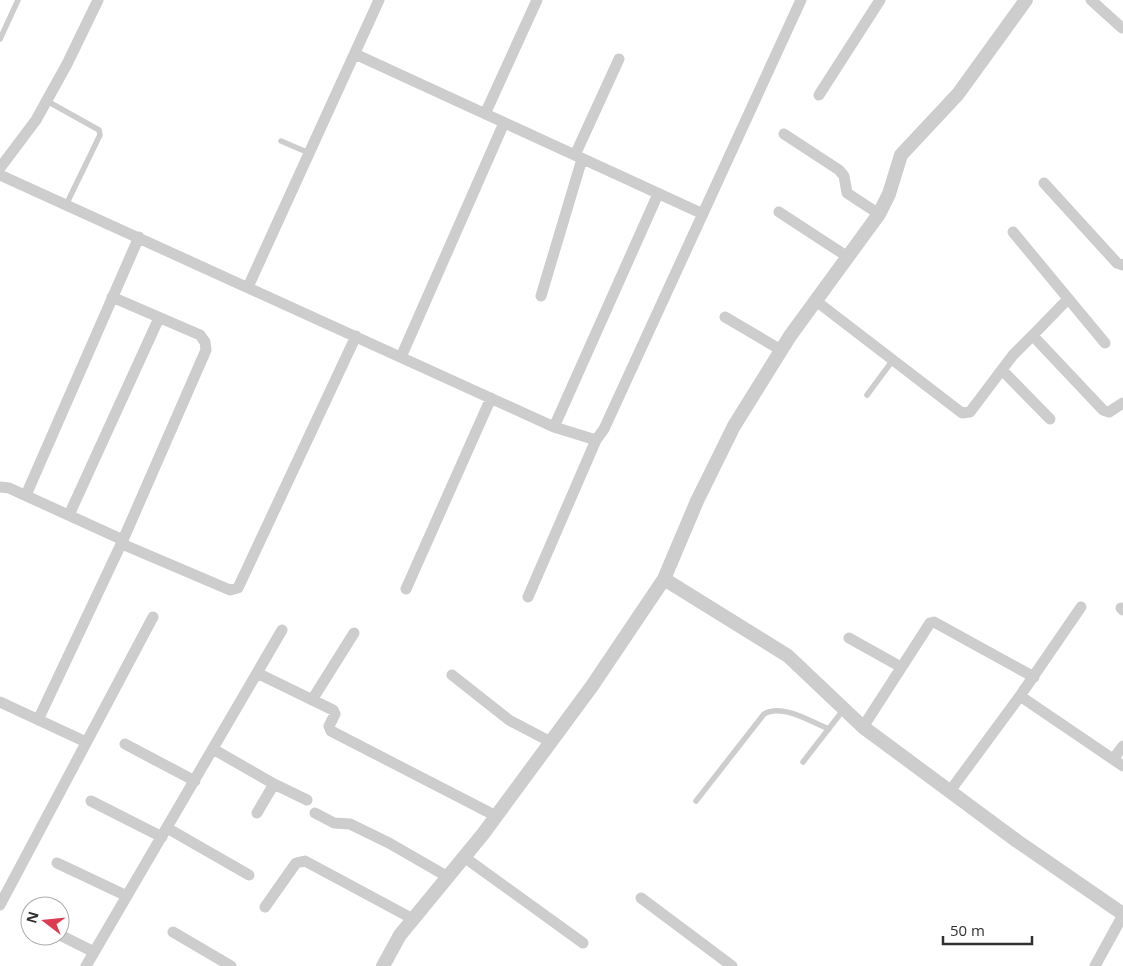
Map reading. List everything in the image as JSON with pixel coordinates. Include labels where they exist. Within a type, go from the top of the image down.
[{"type":"street","points":[[0,168],[36,120],[98,0]]},
{"type":"street","points":[[248,287],[380,0]]},
{"type":"street","points":[[484,114],[536,0]]},
{"type":"street","points":[[528,597],[596,440],[604,429],[801,0]]},
{"type":"street","points":[[819,95],[880,0]]},
{"type":"street","points":[[1091,0],[1122,28]]},
{"type":"street","points":[[383,966],[400,935],[464,857],[551,742],[664,579],[697,501],[734,426],[781,350],[879,214],[889,194],[901,155],[958,94],[1021,2]]},
{"type":"street","points":[[355,54],[703,214]]},
{"type":"street","points":[[541,296],[578,157],[619,59]]},
{"type":"street","points":[[401,357],[504,122]]},
{"type":"street","points":[[784,134],[839,170],[844,176],[847,193],[879,214]]},
{"type":"street","points":[[0,174],[66,206],[554,427],[596,440]]},
{"type":"street","points":[[1044,182],[1116,263],[1123,265]]},
{"type":"street","points":[[554,427],[658,194]]},
{"type":"street","points":[[780,212],[848,257]]},
{"type":"street","points":[[1013,232],[1106,343]]},
{"type":"street","points":[[26,495],[138,237]]},
{"type":"street","points":[[38,720],[122,542],[206,350],[205,342],[200,335],[112,297]]},
{"type":"street","points":[[816,301],[966,414],[1031,336],[1068,299]]},
{"type":"street","points":[[725,317],[781,350]]},
{"type":"street","points":[[69,515],[160,318]]},
{"type":"street","points":[[0,487],[9,488],[26,495],[122,542],[230,590],[238,588],[356,336]]},
{"type":"street","points":[[1031,336],[1064,367],[1103,410],[1109,412],[1123,403]]},
{"type":"street","points":[[1002,370],[1050,419]]},
{"type":"street","points":[[406,590],[491,398]]},
{"type":"street","points":[[664,579],[788,656],[863,727],[1123,914],[1095,966]]},
{"type":"street","points":[[950,791],[1082,608]]},
{"type":"street","points":[[0,905],[153,617]]},
{"type":"street","points":[[863,727],[930,623],[938,622],[1034,677]]},
{"type":"street","points":[[86,966],[282,630]]},
{"type":"street","points":[[312,700],[354,633]]},
{"type":"street","points":[[849,638],[901,666]]},
{"type":"street","points":[[257,673],[335,712],[330,726],[331,731],[496,816]]},
{"type":"street","points":[[452,675],[509,720],[551,742]]},
{"type":"street","points":[[1020,696],[1123,766]]},
{"type":"street","points":[[0,702],[86,742]]},
{"type":"street","points":[[125,744],[195,780]]},
{"type":"street","points":[[1112,759],[1123,746]]},
{"type":"street","points":[[213,749],[274,784],[307,800]]},
{"type":"street","points":[[257,813],[274,784]]},
{"type":"street","points":[[91,801],[164,832],[249,875]]},
{"type":"street","points":[[315,813],[334,823],[350,824],[448,877]]},
{"type":"street","points":[[464,857],[583,943]]},
{"type":"street","points":[[264,907],[296,863],[306,861],[413,919]]},
{"type":"street","points":[[57,863],[127,896]]},
{"type":"street","points":[[641,898],[732,966]]},
{"type":"street","points":[[173,932],[231,966]]},
{"type":"street","points":[[70,940],[94,952]]},
{"type":"lane","points":[[0,39],[18,0]]},
{"type":"lane","points":[[47,101],[100,130],[100,135],[66,206]]},
{"type":"lane","points":[[281,140],[310,153]]},
{"type":"lane","points":[[868,395],[893,360]]},
{"type":"lane","points":[[803,762],[844,709]]},
{"type":"lane","points":[[696,801],[764,714],[770,710],[784,711],[829,729]]}]
